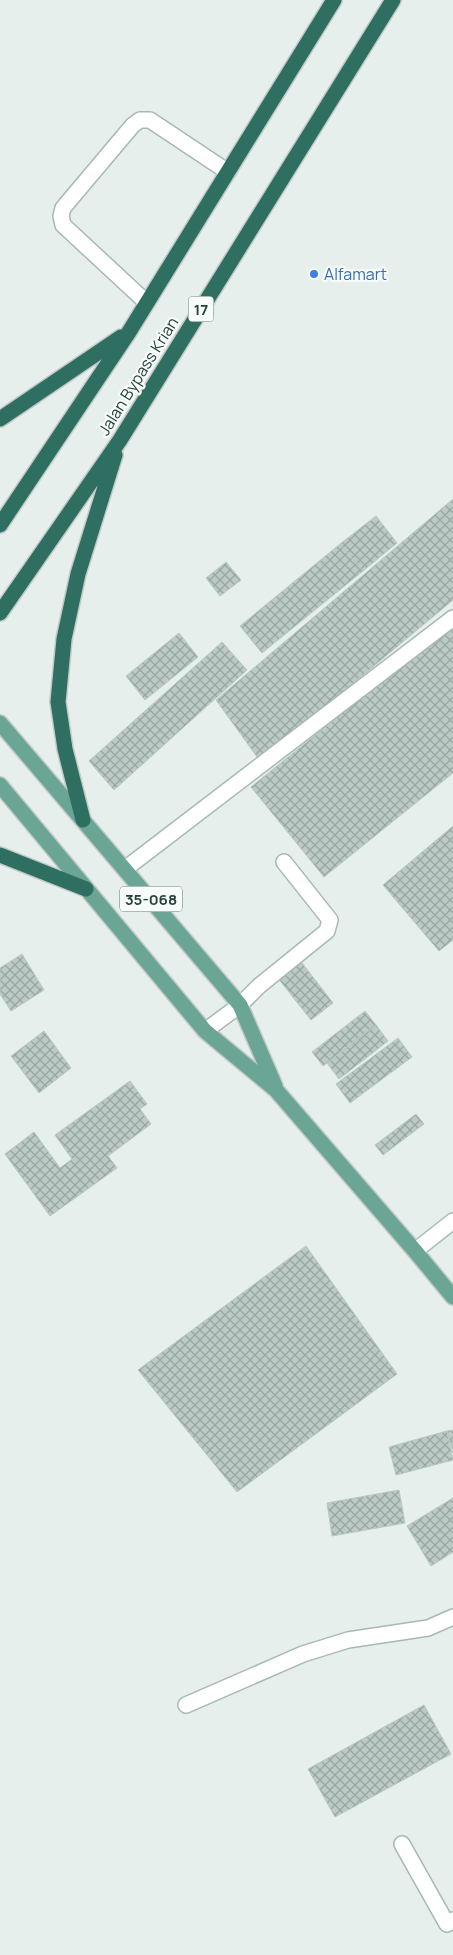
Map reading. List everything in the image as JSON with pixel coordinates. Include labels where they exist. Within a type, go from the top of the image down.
[{"type":"highway","name":"Jalan Bypass Krian","points":[[0,525],[129,332],[334,0]]},
{"type":"highway","name":"Jalan Bypass Krian","points":[[0,613],[120,440],[393,0]]},
{"type":"highway","points":[[0,419],[129,332]]},
{"type":"highway","points":[[83,820],[65,749],[58,702],[64,639],[78,574],[120,440]]},
{"type":"highway","points":[[0,855],[86,889]]},
{"type":"main road","name":"35-068","points":[[0,723],[240,1005],[276,1090]]},
{"type":"main road","name":"35-068","points":[[0,785],[205,1031],[276,1090],[415,1250],[453,1297]]},
{"type":"street","points":[[146,302],[63,224],[63,208],[133,125],[140,120],[150,120],[228,172]]},
{"type":"street","points":[[125,868],[453,618]]},
{"type":"street","points":[[205,1031],[240,1005],[259,986],[327,931],[330,920],[284,862]]},
{"type":"street","points":[[415,1250],[453,1221]]},
{"type":"street","points":[[186,1705],[303,1654],[348,1640],[428,1628],[453,1617]]},
{"type":"street","points":[[402,1844],[447,1924],[453,1920]]},
{"type":"building","points":[[453,499],[453,600],[260,761],[216,700]]},
{"type":"building","points":[[376,516],[397,543],[363,571],[340,544]]},
{"type":"building","points":[[340,544],[363,571],[262,653],[240,626]]},
{"type":"building","points":[[226,562],[241,580],[220,596],[206,578]]},
{"type":"building","points":[[453,624],[453,773],[324,877],[251,787]]},
{"type":"building","points":[[179,633],[198,657],[145,700],[126,676]]},
{"type":"building","points":[[222,642],[247,670],[114,790],[89,761]]},
{"type":"building","points":[[453,826],[453,940],[439,951],[383,885]]},
{"type":"building","points":[[22,954],[44,990],[11,1011],[0,994],[0,968]]},
{"type":"building","points":[[299,959],[333,1003],[311,1020],[277,977]]},
{"type":"building","points":[[365,1011],[376,1025],[323,1066],[312,1052]]},
{"type":"building","points":[[376,1025],[388,1041],[339,1079],[327,1063]]},
{"type":"building","points":[[44,1031],[71,1068],[39,1093],[11,1056]]},
{"type":"building","points":[[398,1038],[412,1057],[350,1103],[336,1084]]},
{"type":"building","points":[[130,1081],[147,1104],[140,1109],[151,1124],[108,1156],[117,1168],[50,1216],[5,1154],[34,1132],[60,1168],[72,1159],[55,1135]]},
{"type":"building","points":[[416,1114],[424,1124],[383,1155],[375,1145]]},
{"type":"building","points":[[306,1246],[397,1374],[237,1492],[138,1370]]},
{"type":"building","points":[[453,1430],[453,1453],[447,1431]]},
{"type":"building","points":[[447,1431],[453,1460],[396,1475],[389,1447]]},
{"type":"building","points":[[399,1490],[405,1523],[332,1536],[327,1503]]},
{"type":"building","points":[[453,1498],[453,1552],[431,1566],[407,1526]]},
{"type":"building","points":[[424,1705],[451,1754],[335,1817],[308,1769]]},
{"type":"place","name":"Alfamart","points":[[314,274]]}]
